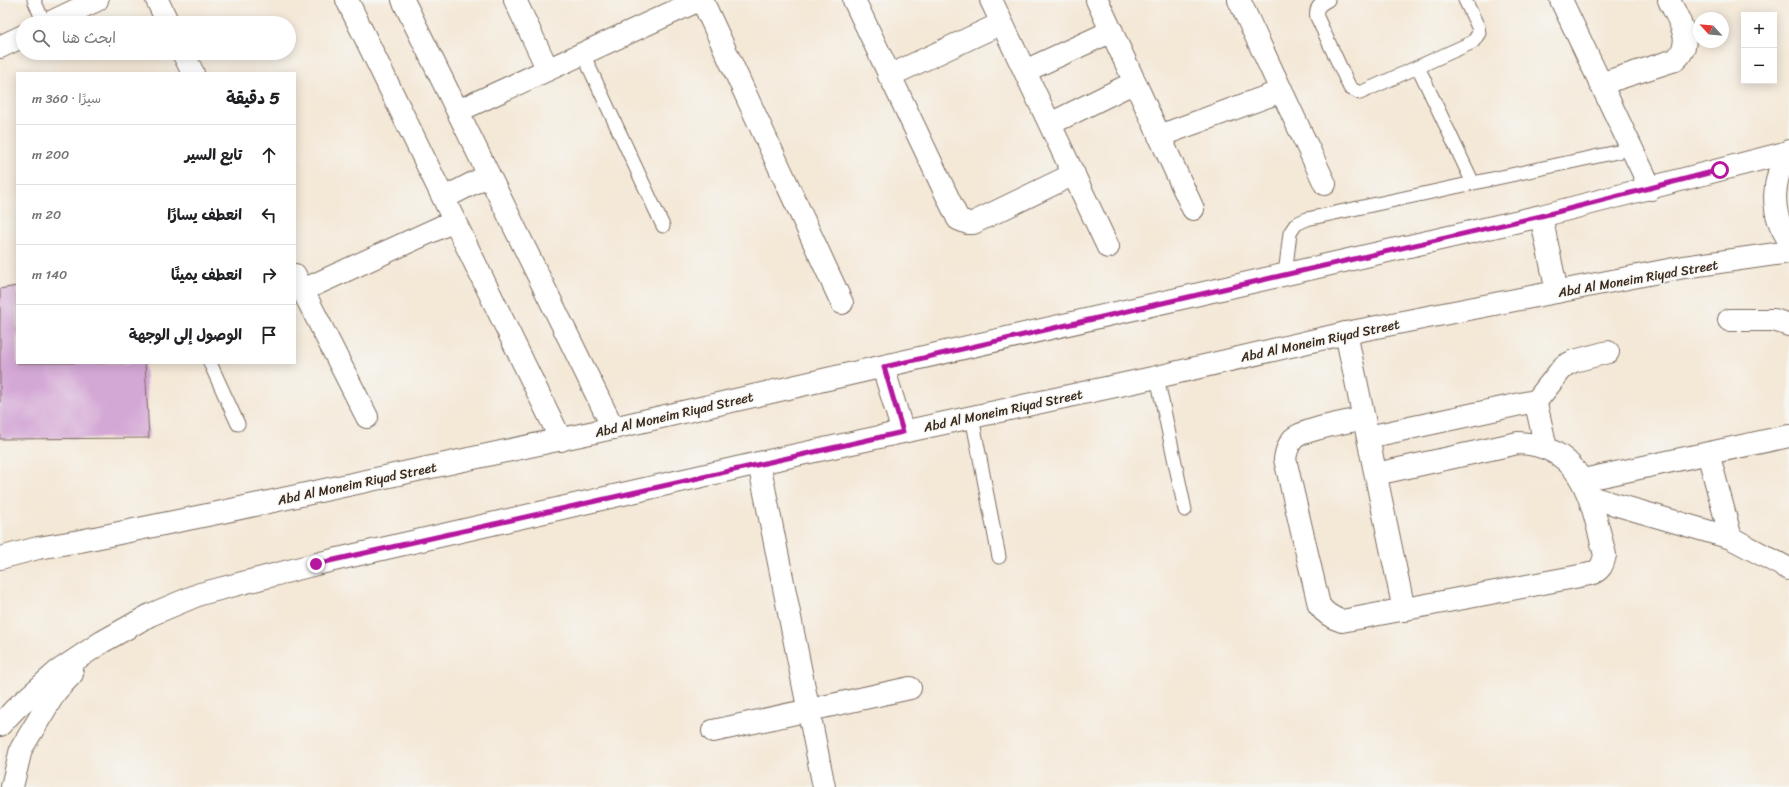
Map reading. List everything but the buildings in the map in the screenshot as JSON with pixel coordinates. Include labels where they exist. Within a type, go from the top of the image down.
[{"type":"main road","points":[[64,16],[97,0]]},
{"type":"main road","points":[[157,0],[165,16]]},
{"type":"main road","points":[[347,0],[561,440]]},
{"type":"main road","points":[[403,0],[613,428]]},
{"type":"main road","points":[[515,0],[548,70]]},
{"type":"main road","points":[[458,111],[699,0]]},
{"type":"main road","points":[[702,0],[842,303]]},
{"type":"main road","points":[[854,0],[954,215],[962,222],[973,223],[1074,174]]},
{"type":"main road","points":[[991,0],[1108,247]]},
{"type":"main road","points":[[1097,0],[1192,209]]},
{"type":"main road","points":[[1239,0],[1325,184]]},
{"type":"main road","points":[[1561,0],[1651,189]]},
{"type":"main road","points":[[1600,84],[1675,60],[1681,55],[1685,49],[1685,35],[1669,0]]},
{"type":"main road","points":[[889,76],[1002,23]]},
{"type":"main road","points":[[1025,72],[1112,31]]},
{"type":"main road","points":[[186,60],[192,72]]},
{"type":"main road","points":[[1050,124],[1135,82]]},
{"type":"main road","points":[[1159,136],[1282,91]]},
{"type":"main road","points":[[1789,151],[1777,176],[1774,203],[1782,229],[1789,240]]},
{"type":"main road","name":"Abd Al Moneim Riyad Street","points":[[0,558],[38,548],[222,512],[561,440],[1285,276],[1651,189],[1789,151]]},
{"type":"main road","points":[[444,198],[489,176]]},
{"type":"main road","points":[[1541,216],[1557,292]]},
{"type":"main road","points":[[367,417],[298,286],[454,221]]},
{"type":"main road","name":"Abd Al Moneim Riyad Street","points":[[0,725],[16,708],[57,672],[102,642],[150,615],[200,594],[316,564],[759,463],[1157,377],[1346,333],[1684,267],[1789,252]]},
{"type":"main road","points":[[1730,320],[1774,320],[1789,325]]},
{"type":"main road","points":[[1346,333],[1404,610]]},
{"type":"main road","points":[[1534,404],[1564,366],[1574,361],[1608,352]]},
{"type":"main road","points":[[884,367],[903,432]]},
{"type":"main road","points":[[1376,474],[1518,443],[1532,444],[1546,448],[1568,462],[1586,488],[1605,555],[1604,562],[1596,573],[1342,621],[1333,618],[1324,612],[1319,605],[1285,459],[1287,448],[1293,439],[1303,433],[1366,428],[1524,402],[1534,404],[1537,408],[1546,448]]},
{"type":"main road","points":[[1586,488],[1708,453],[1789,436]]},
{"type":"main road","points":[[1708,453],[1731,538]]},
{"type":"main road","points":[[759,463],[824,787]]},
{"type":"main road","points":[[1586,488],[1731,538],[1789,569]]},
{"type":"main road","points":[[0,543],[38,548]]},
{"type":"main road","points":[[12,787],[21,749],[56,691],[102,642]]},
{"type":"main road","points":[[713,731],[910,688]]},
{"type":"lane","points":[[34,0],[41,16]]},
{"type":"lane","points":[[1328,0],[1318,7],[1316,12],[1317,18],[1350,88],[1354,92],[1360,93],[1473,42],[1479,33],[1478,27],[1465,0]]},
{"type":"lane","points":[[583,54],[663,226]]},
{"type":"lane","points":[[1418,67],[1473,183]]},
{"type":"lane","points":[[1285,276],[1290,233],[1296,224],[1307,219],[1631,148]]},
{"type":"lane","points":[[210,364],[238,424]]},
{"type":"lane","points":[[1157,377],[1185,510]]},
{"type":"lane","points":[[972,417],[999,557]]},
{"type":"route","points":[[316,564],[759,463],[903,432],[884,367],[1541,216],[1651,189],[1720,170]]}]
